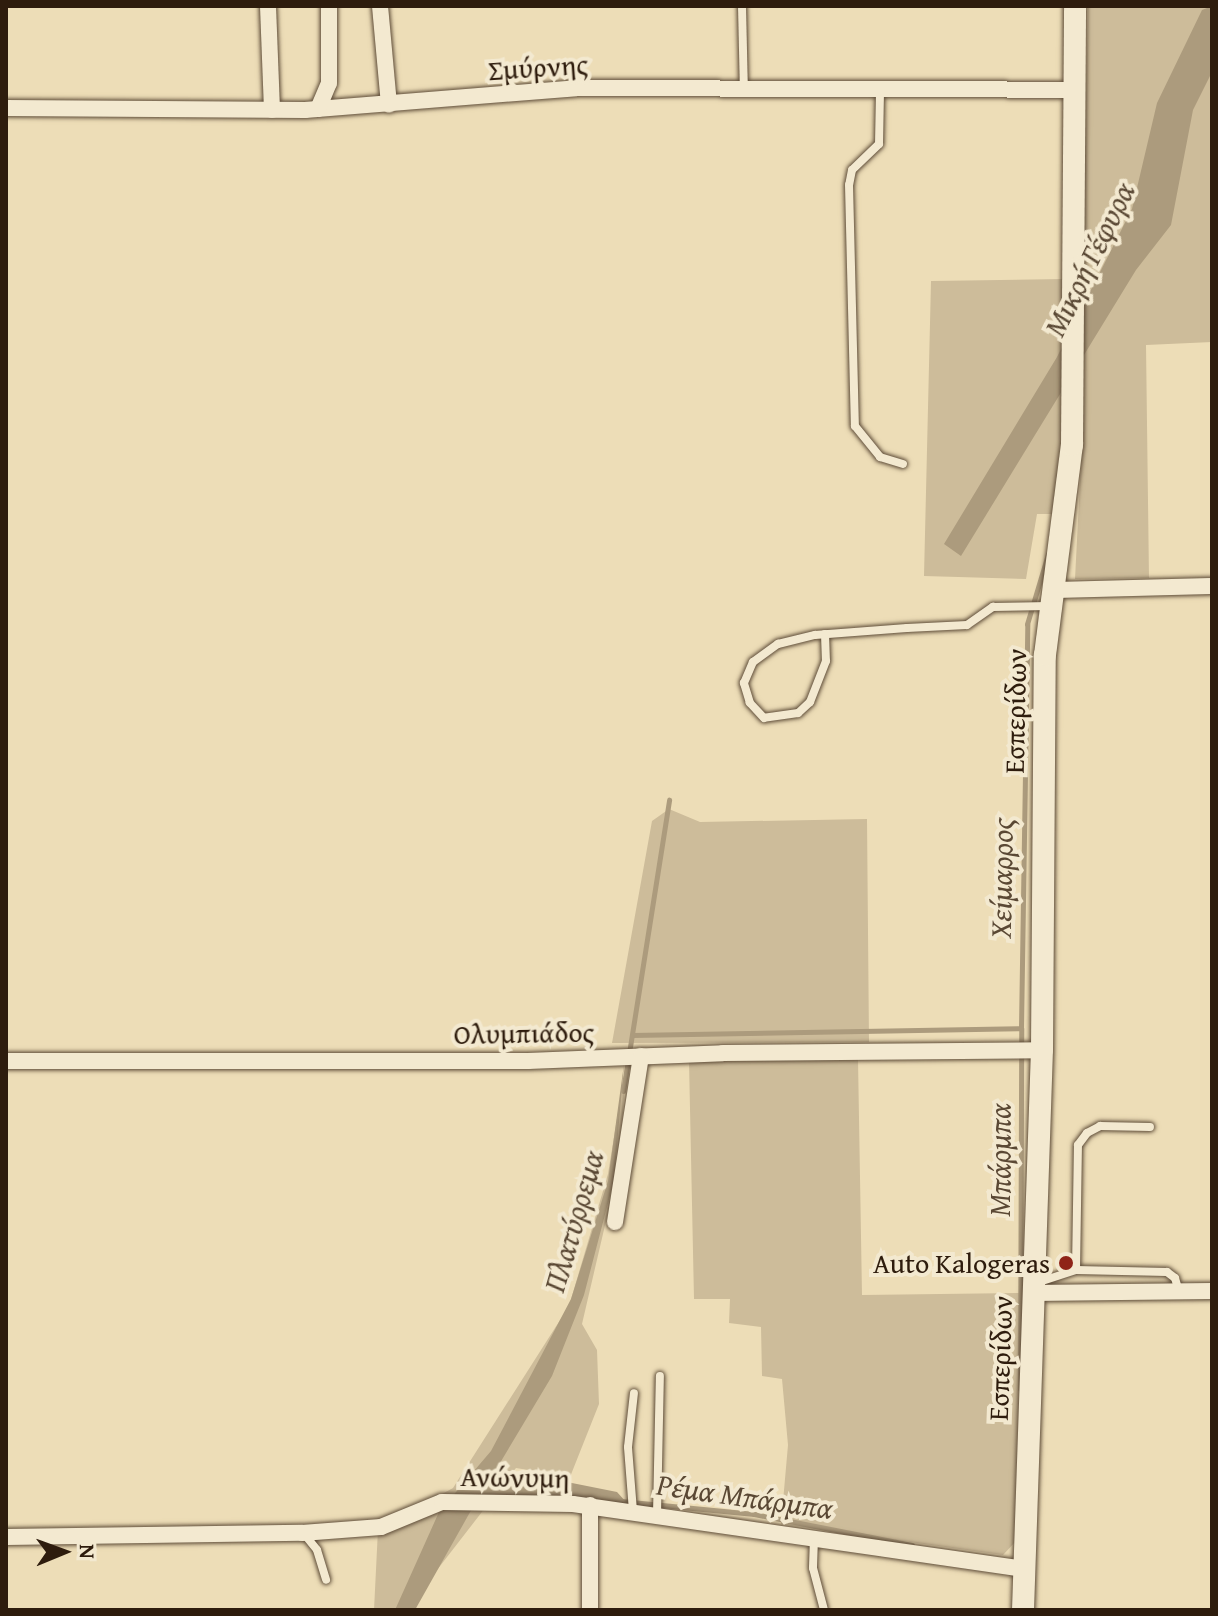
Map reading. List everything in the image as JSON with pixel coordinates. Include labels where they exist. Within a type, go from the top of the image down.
[{"type":"street","points":[[268,6],[272,110]]},
{"type":"street","points":[[318,109],[329,83],[329,6]]},
{"type":"street","points":[[380,6],[389,105]]},
{"type":"street","name":"Εσπερίδων","points":[[1023,1610],[1042,1050],[1045,679],[1072,445],[1075,6]]},
{"type":"street","name":"Σμύρνης","points":[[6,108],[318,109],[576,88],[744,92],[1074,90]]},
{"type":"street","points":[[1052,598],[1212,586]]},
{"type":"street","name":"Ολυμπιάδος","points":[[6,1061],[1042,1050]]},
{"type":"street","points":[[615,1222],[641,1056]]},
{"type":"street","points":[[1032,1289],[1212,1291]]},
{"type":"street","name":"Ανώνυμη","points":[[6,1537],[302,1533],[381,1527],[442,1502],[590,1505],[1024,1569]]},
{"type":"street","points":[[590,1505],[590,1610]]},
{"type":"lane","points":[[742,6],[744,92]]},
{"type":"lane","points":[[880,92],[879,144],[852,170],[849,185],[855,426],[880,457],[903,464]]},
{"type":"lane","points":[[825,634],[826,661],[810,702],[798,713],[764,718],[750,703],[744,683],[753,662],[778,644],[825,634],[967,625],[993,607],[1052,598]]},
{"type":"lane","points":[[1076,1270],[1078,1145],[1100,1126],[1150,1127]]},
{"type":"lane","points":[[1032,1289],[1076,1270],[1167,1272],[1175,1278],[1179,1292]]},
{"type":"lane","points":[[657,1514],[660,1376]]},
{"type":"lane","points":[[633,1511],[628,1447],[634,1393]]},
{"type":"lane","points":[[302,1533],[317,1550],[326,1580]]},
{"type":"lane","points":[[814,1537],[813,1568],[824,1610]]},
{"type":"shaded area","points":[[1088,6],[1212,6],[1212,342],[1146,345],[1149,578],[1075,579],[1082,442],[1059,514],[1037,514],[1026,579],[924,576],[931,281],[1065,279],[1083,244]]},
{"type":"shaded area","points":[[1212,6],[1212,72],[1193,110],[1171,225],[1136,270],[961,556],[944,544],[1057,357],[1132,209],[1157,103],[1202,10]]},
{"type":"shaded area","points":[[669,809],[700,822],[867,819],[869,1042],[612,1043],[652,821]]},
{"type":"shaded area","points":[[858,1059],[862,1295],[1023,1293],[1017,1540],[1003,1555],[781,1524],[788,1445],[782,1379],[762,1376],[761,1327],[729,1323],[730,1299],[694,1299],[689,1061]]},
{"type":"shaded area","points":[[626,1063],[620,1161],[582,1324],[597,1350],[599,1404],[570,1477],[516,1468],[406,1610],[374,1610],[378,1529],[453,1488],[569,1306],[608,1174]]},
{"type":"shaded area","points":[[624,1064],[614,1180],[584,1295],[552,1376],[497,1468],[617,1492],[626,1502],[561,1495],[478,1498],[415,1610],[395,1610],[439,1512],[491,1451],[571,1299],[608,1181]]},
{"type":"waterway","name":"Χείμαρρος","points":[[632,1035],[1021,1028],[1027,624],[1048,554]]},
{"type":"waterway","name":"Πλατύρρεμα","points":[[623,1091],[669,800]]},
{"type":"waterway","name":"Μπάρμπα","points":[[1020,1389],[1021,1028]]},
{"type":"waterway","name":"Ρέμα Μπάρμπα","points":[[590,1498],[754,1514],[912,1545]]},
{"type":"place","name":"Auto Kalogeras","points":[[1066,1263]]},
{"type":"water label","name":"Μικρή Γέφυρα","points":[[1089,259]]}]
